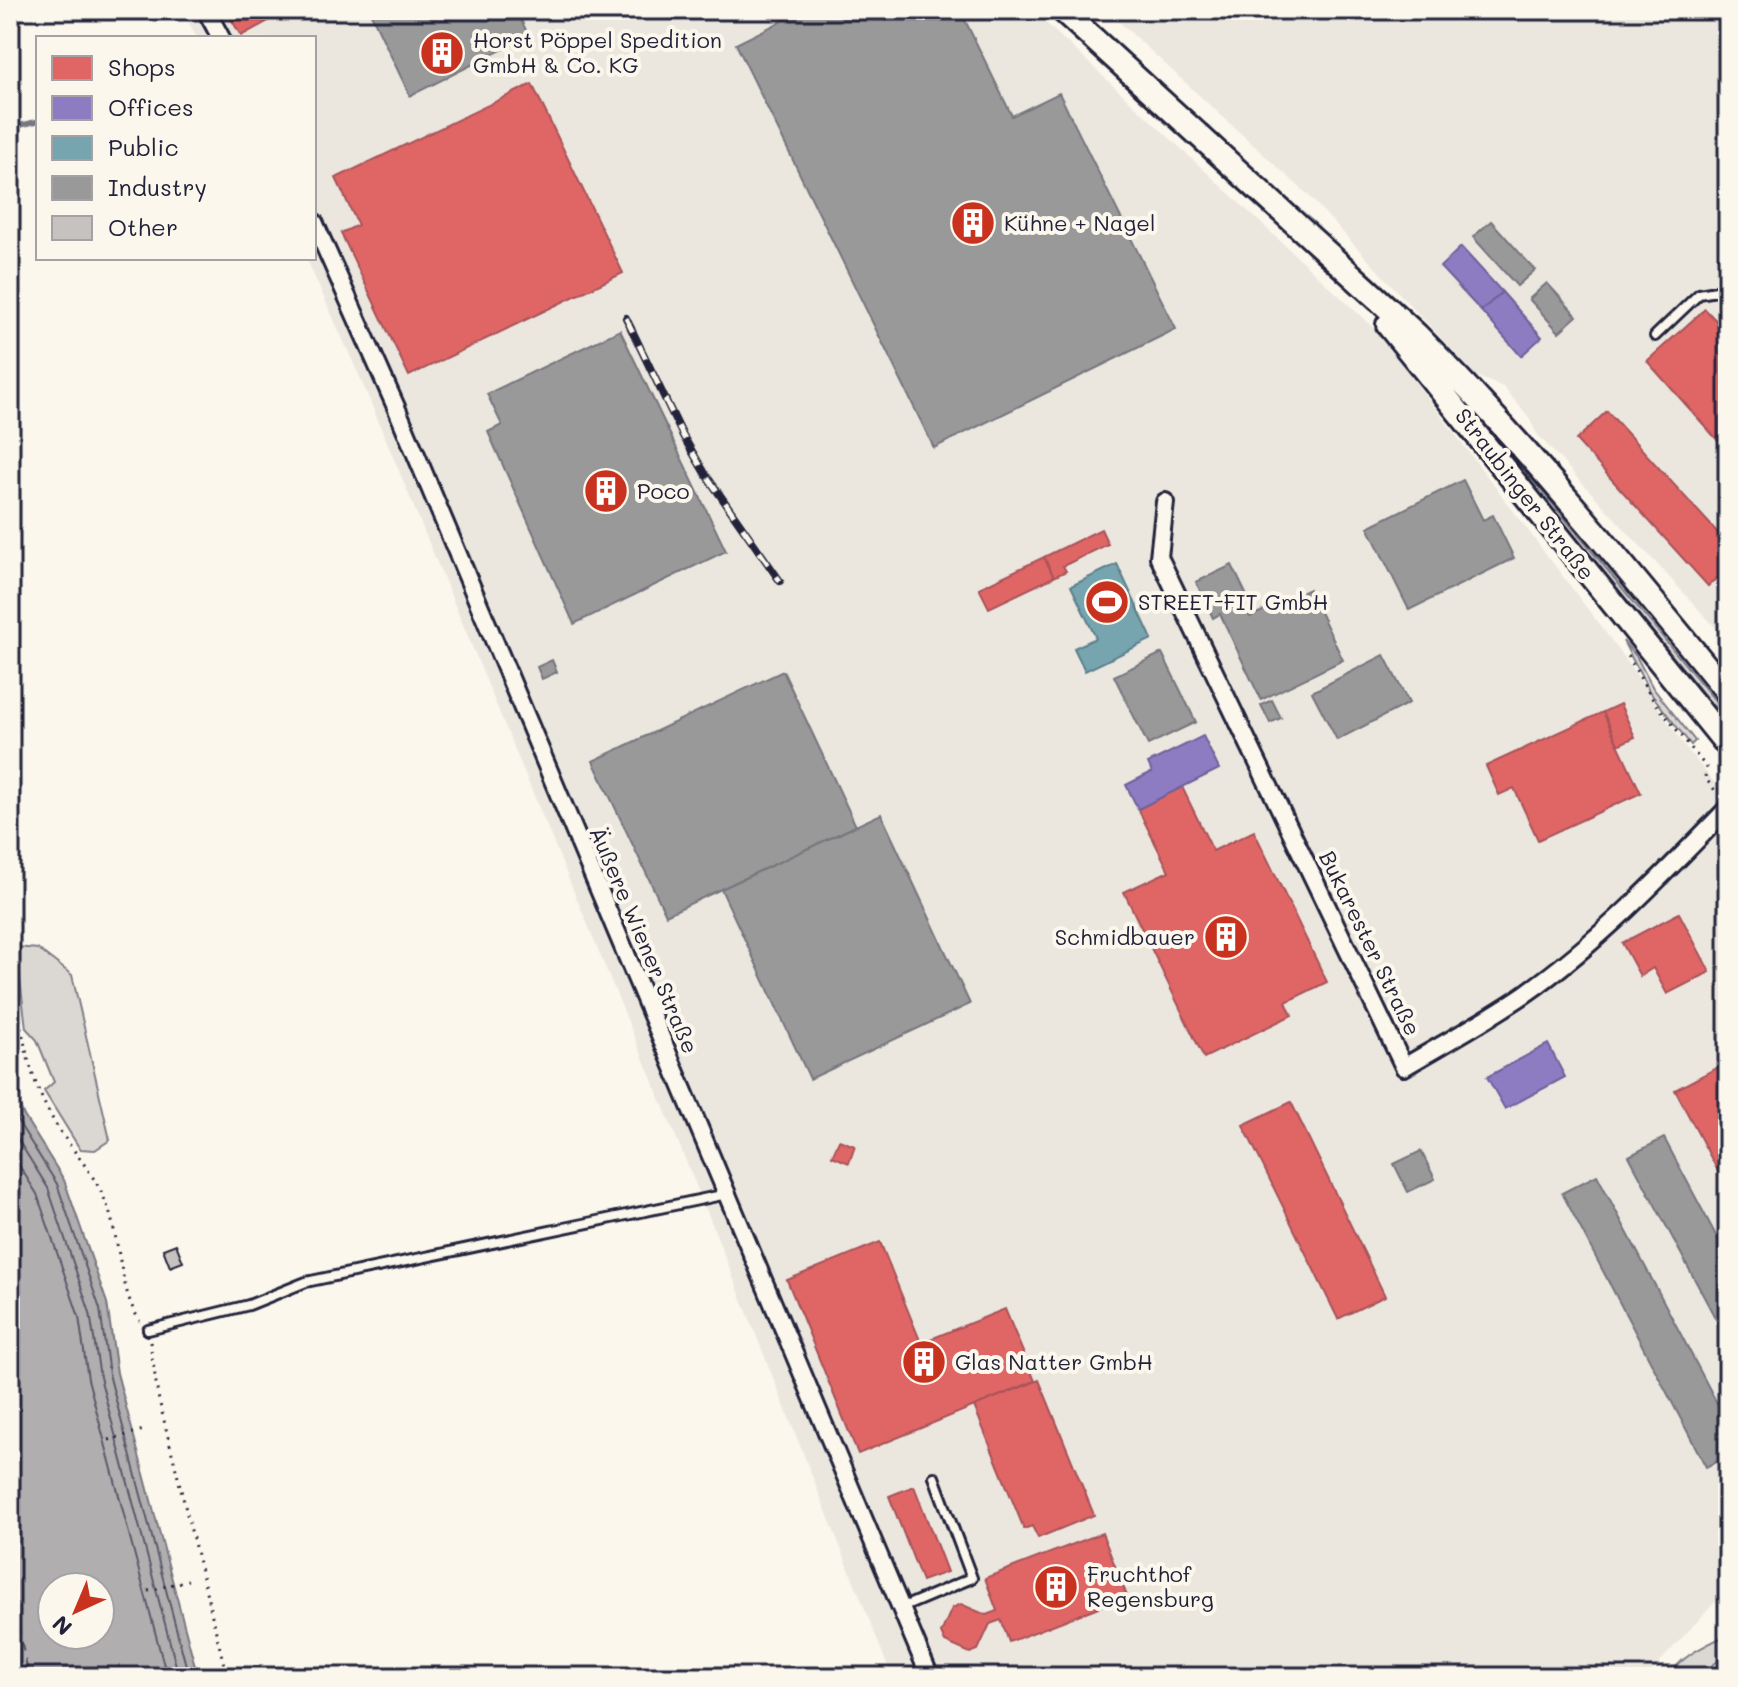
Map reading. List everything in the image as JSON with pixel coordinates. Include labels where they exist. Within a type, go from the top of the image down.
[{"type":"main road","name":"Straubinger Straße","points":[[1062,10],[1416,334],[1517,438],[1728,693]]},
{"type":"main road","name":"Straubinger Straße","points":[[1318,246],[1416,356],[1728,746]]},
{"type":"street","points":[[206,10],[220,36]]},
{"type":"street","name":"Äußere Wiener Straße","points":[[316,226],[403,421],[930,1677]]},
{"type":"street","name":"Bukarester Straße","points":[[1165,502],[1159,557],[1404,1067],[1513,1001],[1581,950],[1671,867],[1724,802]]},
{"type":"lane","points":[[1655,336],[1699,294],[1728,289]]},
{"type":"lane","points":[[148,1330],[249,1305],[306,1282],[727,1194]]},
{"type":"lane","points":[[901,1608],[972,1578],[934,1477]]},
{"type":"path","points":[[1627,654],[1651,697],[1706,767],[1705,778],[1724,802]]},
{"type":"path","points":[[10,956],[29,1063],[39,1093],[104,1197],[129,1295],[138,1318],[148,1330],[158,1396],[227,1677]]},
{"type":"path","points":[[109,1440],[147,1429]]},
{"type":"path","points":[[148,1591],[188,1580]]},
{"type":"shaded area","points":[[182,10],[1032,10],[1377,331],[1624,657],[1686,748],[1728,799],[1728,1588],[1646,1677],[892,1677],[708,1214],[362,382],[307,260],[316,260],[316,36],[196,36]]},
{"type":"shaded area","points":[[1106,10],[1728,10],[1728,641],[1537,434],[1528,416],[1503,387],[1476,376],[1307,194]]},
{"type":"shaded area","points":[[1523,474],[1528,474],[1727,715],[1723,718],[1572,533],[1544,513],[1518,480]]},
{"type":"shaded area","points":[[1623,641],[1636,656],[1653,688],[1695,741],[1691,745],[1649,691]]},
{"type":"shaded area","points":[[16,947],[38,949],[72,975],[110,1140],[95,1150],[80,1149],[44,1091],[54,1082],[37,1040],[26,1028]]},
{"type":"shaded area","points":[[1728,1634],[1728,1654],[1696,1677],[1669,1677],[1687,1657]]},
{"type":"water","points":[[10,1080],[24,1116],[64,1180],[107,1303],[117,1373],[198,1677],[10,1677]]},
{"type":"building: Shops","points":[[226,10],[269,10],[274,18],[241,36]]},
{"type":"building: Shops","points":[[532,84],[623,273],[409,376],[341,233],[358,225],[336,178]]},
{"type":"building: Shops","points":[[1705,309],[1726,331],[1728,329],[1728,452],[1647,361]]},
{"type":"building: Shops","points":[[1607,411],[1728,544],[1728,568],[1708,586],[1576,440]]},
{"type":"building: Shops","points":[[1101,529],[1108,544],[1063,566],[1066,571],[1054,577],[1044,557]]},
{"type":"building: Shops","points":[[1044,557],[1054,577],[989,608],[979,588]]},
{"type":"building: Shops","points":[[1620,704],[1635,737],[1618,745],[1603,712]]},
{"type":"building: Shops","points":[[1603,712],[1641,793],[1538,840],[1514,788],[1499,795],[1486,766]]},
{"type":"building: Shops","name":"Schmidbauer","points":[[1182,787],[1213,851],[1254,831],[1327,982],[1286,1002],[1292,1015],[1204,1058],[1124,892],[1169,871],[1138,809]]},
{"type":"building: Shops","points":[[1679,913],[1710,972],[1667,994],[1653,968],[1640,976],[1622,943]]},
{"type":"building: Shops","points":[[1728,1062],[1728,1190],[1675,1090]]},
{"type":"building: Shops","points":[[1291,1102],[1385,1296],[1338,1319],[1243,1125]]},
{"type":"building: Shops","points":[[839,1140],[855,1146],[849,1163],[832,1156]]},
{"type":"building: Shops","name":"Glas Natter GmbH","points":[[880,1242],[921,1343],[1005,1309],[1035,1381],[858,1454],[787,1280]]},
{"type":"building: Shops","points":[[1039,1380],[1094,1515],[1038,1538],[1032,1526],[1024,1529],[974,1406]]},
{"type":"building: Shops","points":[[914,1486],[947,1572],[922,1581],[889,1496]]},
{"type":"building: Shops","name":"Fruchthof Regensburg","points":[[1102,1533],[1127,1596],[1009,1642],[1001,1620],[990,1624],[978,1650],[970,1653],[945,1642],[941,1633],[952,1608],[961,1604],[986,1615],[997,1611],[985,1578]]},
{"type":"building: Offices","points":[[1461,247],[1502,292],[1481,311],[1440,267]]},
{"type":"building: Offices","points":[[1502,292],[1542,337],[1521,356],[1481,311]]},
{"type":"building: Offices","points":[[1203,736],[1219,769],[1138,809],[1126,785],[1152,772],[1148,763]]},
{"type":"building: Offices","points":[[1548,1044],[1565,1077],[1505,1109],[1487,1077]]},
{"type":"building: Public","name":"STREET-FIT GmbH","points":[[1117,564],[1152,639],[1085,671],[1074,648],[1096,638],[1071,586]]},
{"type":"building: Industry","name":"Horst Pöppel Spedition GmbH & Co. KG","points":[[369,10],[516,10],[529,36],[410,96]]},
{"type":"building: Industry","name":"Kühne + Nagel","points":[[804,10],[960,10],[1012,116],[1059,93],[1176,329],[934,448],[736,44]]},
{"type":"building: Industry","points":[[1491,221],[1535,270],[1517,286],[1473,237]]},
{"type":"building: Industry","points":[[1547,283],[1577,316],[1559,332],[1529,299]]},
{"type":"building: Industry","name":"Poco","points":[[620,330],[726,551],[574,624],[488,432],[502,425],[487,394]]},
{"type":"building: Industry","points":[[1463,480],[1483,520],[1493,515],[1514,558],[1409,610],[1368,527]]},
{"type":"building: Industry","points":[[1232,565],[1249,600],[1243,603],[1250,617],[1309,589],[1343,660],[1261,700],[1220,614],[1213,618],[1196,582]]},
{"type":"building: Industry","points":[[1162,653],[1196,722],[1148,745],[1114,676]]},
{"type":"building: Industry","points":[[1384,655],[1409,703],[1337,740],[1312,692]]},
{"type":"building: Industry","points":[[552,660],[557,672],[542,679],[537,667]]},
{"type":"building: Industry","points":[[783,671],[856,826],[666,915],[593,761]]},
{"type":"building: Industry","points":[[1272,700],[1281,718],[1270,723],[1261,705]]},
{"type":"building: Industry","points":[[881,814],[970,1004],[810,1079],[721,889]]},
{"type":"building: Industry","points":[[1664,1138],[1728,1258],[1728,1342],[1629,1156]]},
{"type":"building: Industry","points":[[1421,1151],[1435,1179],[1408,1192],[1394,1164]]},
{"type":"building: Industry","points":[[1597,1175],[1728,1424],[1728,1456],[1706,1467],[1562,1193]]},
{"type":"building: Other","points":[[176,1244],[183,1262],[170,1267],[163,1249]]},
{"type":"waterway","points":[[10,128],[36,122]]},
{"type":"ferry route","points":[[10,1589],[29,1677]]},
{"type":"railway","points":[[626,318],[683,436],[706,475],[780,581]]},
{"type":"place","name":"Horst Pöppel Spedition GmbH & Co. KG","points":[[442,53]]},
{"type":"place","name":"Kühne + Nagel","points":[[973,223]]},
{"type":"place","name":"Poco","points":[[606,491]]},
{"type":"place","name":"STREET-FIT GmbH","points":[[1107,602]]},
{"type":"place","name":"Schmidbauer","points":[[1226,937]]},
{"type":"place","name":"Glas Natter GmbH","points":[[924,1362]]},
{"type":"place","name":"Fruchthof Regensburg","points":[[1056,1587]]}]
